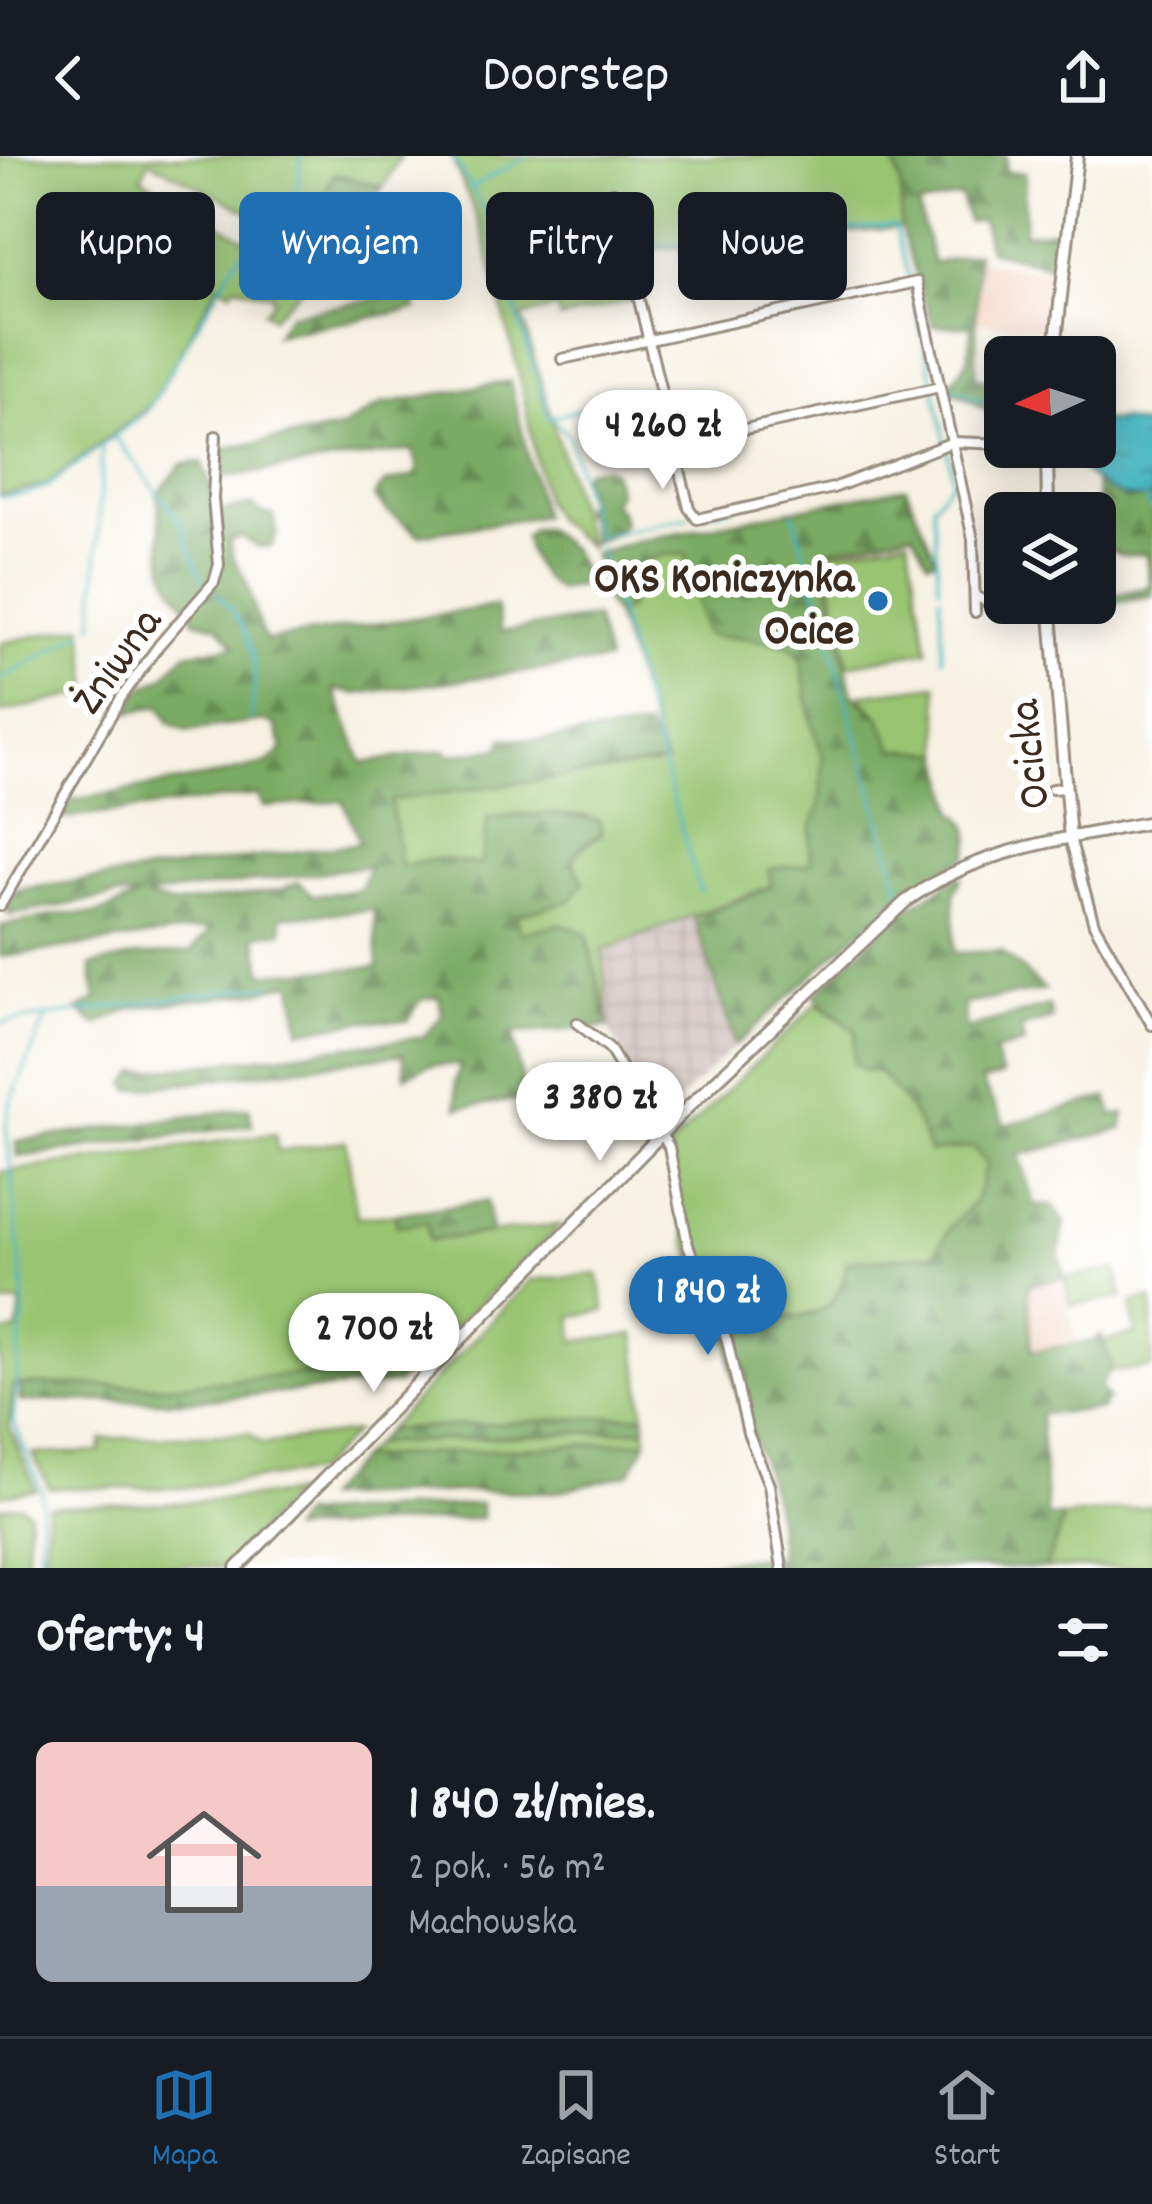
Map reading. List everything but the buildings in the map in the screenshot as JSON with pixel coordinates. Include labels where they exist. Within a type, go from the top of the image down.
[{"type":"street","points":[[1056,336],[1077,156]]},
{"type":"street","points":[[562,358],[917,282],[973,539],[975,612]]},
{"type":"street","points":[[638,300],[689,508],[697,519],[833,488],[952,442],[984,443]]},
{"type":"street","points":[[675,444],[940,386]]},
{"type":"street","name":"Żniwna","points":[[0,906],[121,698],[214,582],[219,565],[213,499],[216,436]]},
{"type":"street","points":[[975,596],[984,600]]},
{"type":"street","name":"Ocicka","points":[[1051,624],[1058,788],[1070,838],[1094,924],[1152,1025]]},
{"type":"street","points":[[236,1568],[660,1136],[812,986],[922,889],[972,862],[1152,822]]},
{"type":"street","points":[[577,1023],[609,1048],[669,1147],[688,1245],[727,1340],[748,1433],[769,1485],[782,1568]]},
{"type":"shaded area","points":[[977,260],[1053,274],[1048,329],[976,321]]},
{"type":"shaded area","points":[[693,915],[736,1045],[656,1122],[608,1027],[603,951]]},
{"type":"shaded area","points":[[1065,1278],[1070,1305],[1066,1312],[1072,1316],[1077,1344],[1032,1352],[1028,1285]]},
{"type":"green space","points":[[0,156],[401,156],[383,187],[334,175],[326,192],[239,192],[239,207],[149,161],[141,178],[165,192],[36,192],[36,300],[209,300],[156,397],[144,410],[47,485],[0,495]]},
{"type":"green space","points":[[451,156],[892,156],[901,184],[901,228],[847,233],[847,192],[678,192],[678,247],[654,249],[654,192],[486,192],[486,244]]},
{"type":"green space","points":[[892,156],[1007,156],[1006,172],[1025,172],[1024,233],[1062,230],[1053,267],[989,250],[982,220],[968,222],[961,196],[918,206],[933,263],[977,253],[976,378],[984,379],[984,409],[947,388],[968,360],[972,326],[933,326],[901,228],[901,184]]},
{"type":"green space","points":[[334,174],[383,187],[379,192],[326,192]]},
{"type":"green space","points":[[215,221],[239,236],[239,286],[234,285],[231,291],[218,284],[215,289]]},
{"type":"green space","points":[[290,300],[272,317],[264,312],[273,302]]},
{"type":"green space","points":[[372,300],[414,300],[416,309],[275,335],[289,314]]},
{"type":"green space","points":[[500,300],[634,300],[560,319],[557,308],[522,317],[589,547],[553,518],[544,500]]},
{"type":"green space","points":[[510,381],[542,516],[418,535],[374,496],[385,483],[415,476],[418,467],[412,450],[218,478],[220,449],[340,429],[382,404]]},
{"type":"green space","points":[[202,462],[219,511],[253,505],[273,515],[277,533],[272,546],[258,547],[242,537],[230,540],[266,640],[496,606],[501,632],[595,617],[607,661],[354,694],[334,689],[363,763],[446,750],[450,755],[501,748],[503,738],[539,740],[646,728],[666,763],[391,800],[401,866],[437,859],[481,865],[488,818],[552,814],[599,820],[602,834],[582,845],[573,861],[584,882],[570,901],[516,915],[521,933],[562,924],[587,934],[608,1027],[513,1033],[525,1099],[457,1108],[455,1081],[461,1065],[430,1065],[405,1076],[403,1054],[131,1090],[127,1084],[137,1072],[423,1037],[442,1016],[439,996],[420,1000],[408,1021],[363,1021],[300,1030],[293,984],[289,983],[259,992],[133,1008],[96,1025],[77,1010],[96,1000],[91,966],[191,952],[211,928],[0,957],[1,926],[61,914],[98,914],[138,897],[116,896],[9,915],[7,907],[16,890],[360,843],[343,801],[264,807],[257,795],[60,819],[71,800],[268,763],[283,749],[275,725],[264,721],[188,731],[170,723],[160,706],[130,712],[133,694],[165,676],[186,653],[235,646],[218,626],[194,620],[168,577],[157,495],[182,464]],"holes":[[[369,866],[360,890],[312,895],[299,882],[280,890],[173,905],[145,896]],[[374,910],[378,967],[263,973],[256,935],[283,931],[281,917]]]},
{"type":"green space","points":[[586,469],[613,471],[618,492],[612,502],[623,524],[612,535],[592,543],[589,520],[582,510],[587,497],[581,477]]},
{"type":"green space","points":[[1095,479],[1115,492],[1097,492]]},
{"type":"green space","points":[[906,487],[936,559],[928,561],[913,532],[827,550],[824,560],[853,696],[879,715],[894,749],[942,753],[955,812],[970,831],[967,856],[896,898],[736,1045],[693,915],[771,887],[769,869],[811,864],[810,831],[820,806],[823,757],[811,720],[801,657],[787,644],[704,633],[686,555],[660,556],[643,565],[628,608],[615,615],[607,605],[593,554]]},
{"type":"green space","points":[[1116,493],[1127,500],[1152,497],[1152,597],[1116,603],[1116,595],[1150,586],[1146,554],[1116,552]]},
{"type":"green space","points":[[544,528],[571,549],[588,584],[558,590],[540,574],[524,537],[532,529]]},
{"type":"green space","name":"OKS Koniczynka Ocice","points":[[908,538],[928,650],[848,665],[827,553]]},
{"type":"green space","points":[[656,554],[687,555],[705,633],[787,644],[801,657],[811,720],[823,757],[820,806],[810,831],[811,864],[769,869],[771,886],[603,950],[608,1027],[587,934],[562,924],[521,933],[515,915],[602,834],[587,816],[488,818],[481,865],[437,859],[400,867],[391,799],[665,763],[615,615],[628,608],[641,565]]},
{"type":"green space","points":[[83,626],[90,692],[0,713],[0,643]]},
{"type":"green space","points":[[937,685],[942,753],[893,749],[879,715],[858,695]]},
{"type":"green space","points":[[962,877],[954,893],[954,953],[1001,951],[1045,990],[964,1004],[965,1029],[1049,1006],[1052,1019],[1021,1028],[1024,1044],[994,1052],[1002,1076],[981,1082],[1006,1125],[1107,1097],[1113,1115],[1125,1114],[1122,1129],[1019,1155],[1035,1206],[1052,1205],[1065,1222],[1059,1255],[1065,1278],[1028,1285],[1032,1351],[1093,1341],[1101,1335],[1112,1366],[1100,1387],[1108,1399],[1101,1409],[1040,1414],[1047,1517],[1064,1517],[1046,1568],[671,1568],[772,1555],[780,1566],[769,1485],[731,1366],[730,1316],[744,1306],[761,1322],[820,1311],[837,1294],[846,1262],[934,1254],[951,1226],[976,1200],[987,1163],[973,1147],[929,1152],[915,1118],[879,1072],[853,1062],[856,1031],[814,996],[897,915]]},
{"type":"green space","points":[[817,1003],[856,1031],[864,1070],[879,1071],[903,1100],[929,1152],[973,1147],[987,1164],[976,1200],[951,1226],[935,1254],[846,1262],[837,1297],[829,1306],[762,1322],[727,1340],[688,1245],[669,1147]]},
{"type":"green space","points":[[249,1108],[252,1125],[18,1157],[16,1141]]},
{"type":"green space","points":[[275,1134],[278,1151],[346,1141],[357,1217],[395,1214],[397,1225],[427,1221],[430,1240],[561,1225],[453,1328],[338,1335],[339,1345],[444,1338],[418,1364],[161,1386],[13,1385],[9,1426],[36,1490],[0,1495],[0,1334],[17,1331],[21,1303],[0,1304],[0,1172]]},
{"type":"green space","points":[[487,1201],[491,1233],[429,1240],[427,1222],[397,1226],[395,1214]]},
{"type":"green space","points":[[1117,1269],[1123,1298],[1070,1305],[1065,1278]]},
{"type":"green space","points":[[598,1274],[605,1311],[572,1316],[575,1341],[635,1335],[644,1415],[387,1430],[530,1280]]},
{"type":"green space","points":[[1152,1299],[1152,1367],[1110,1372],[1103,1341],[1136,1334],[1131,1303]]},
{"type":"green space","points":[[413,1365],[397,1383],[184,1401],[20,1401],[20,1385],[161,1386]]},
{"type":"green space","points":[[644,1415],[646,1429],[374,1444],[387,1430]]},
{"type":"green space","points":[[646,1429],[647,1441],[360,1458],[374,1444]]},
{"type":"green space","points":[[355,1432],[315,1472],[181,1488],[49,1488],[33,1454],[100,1452],[102,1439],[249,1433],[262,1444]]},
{"type":"green space","points":[[647,1441],[629,1474],[555,1492],[323,1498],[360,1458]]},
{"type":"green space","points":[[293,1494],[223,1568],[43,1568],[48,1506]]},
{"type":"green space","points":[[481,1504],[481,1518],[290,1531],[301,1515]]},
{"type":"green space","points":[[21,1505],[29,1512],[26,1568],[0,1568],[0,1507]]},
{"type":"green space","points":[[1152,1506],[1152,1568],[1046,1568],[1064,1517]]},
{"type":"water","points":[[1116,420],[1152,427],[1152,497],[1118,494],[1081,468],[1116,468]]},
{"type":"waterway","points":[[0,497],[48,486],[147,411],[235,261],[299,187],[301,156]]},
{"type":"waterway","points":[[451,156],[485,210],[549,416],[569,436],[597,542]]},
{"type":"waterway","points":[[472,187],[528,156]]},
{"type":"waterway","points":[[654,246],[895,226],[910,280]]},
{"type":"waterway","points":[[911,288],[934,385]]},
{"type":"waterway","points":[[945,384],[984,402]]},
{"type":"waterway","points":[[552,417],[655,390]]},
{"type":"waterway","points":[[935,391],[945,440]]},
{"type":"waterway","points":[[115,437],[178,519],[205,585]]},
{"type":"waterway","points":[[939,587],[933,504],[953,480],[947,448]]},
{"type":"waterway","points":[[94,626],[102,449]]},
{"type":"waterway","points":[[1145,499],[1152,510]]},
{"type":"waterway","points":[[699,514],[735,507]]},
{"type":"waterway","points":[[793,512],[902,896]]},
{"type":"waterway","points":[[597,537],[689,517]]},
{"type":"waterway","points":[[599,548],[700,892]]},
{"type":"waterway","points":[[216,593],[247,636],[254,668],[250,720]]},
{"type":"waterway","points":[[940,596],[943,658]]},
{"type":"waterway","points":[[0,680],[84,632]]},
{"type":"waterway","points":[[1,1023],[270,985]]},
{"type":"waterway","points":[[39,1568],[42,1493],[13,1421],[24,1296],[6,1125],[11,1101],[46,1018]]},
{"type":"place","name":"OKS Koniczynka Ocice","points":[[878,601]]}]
